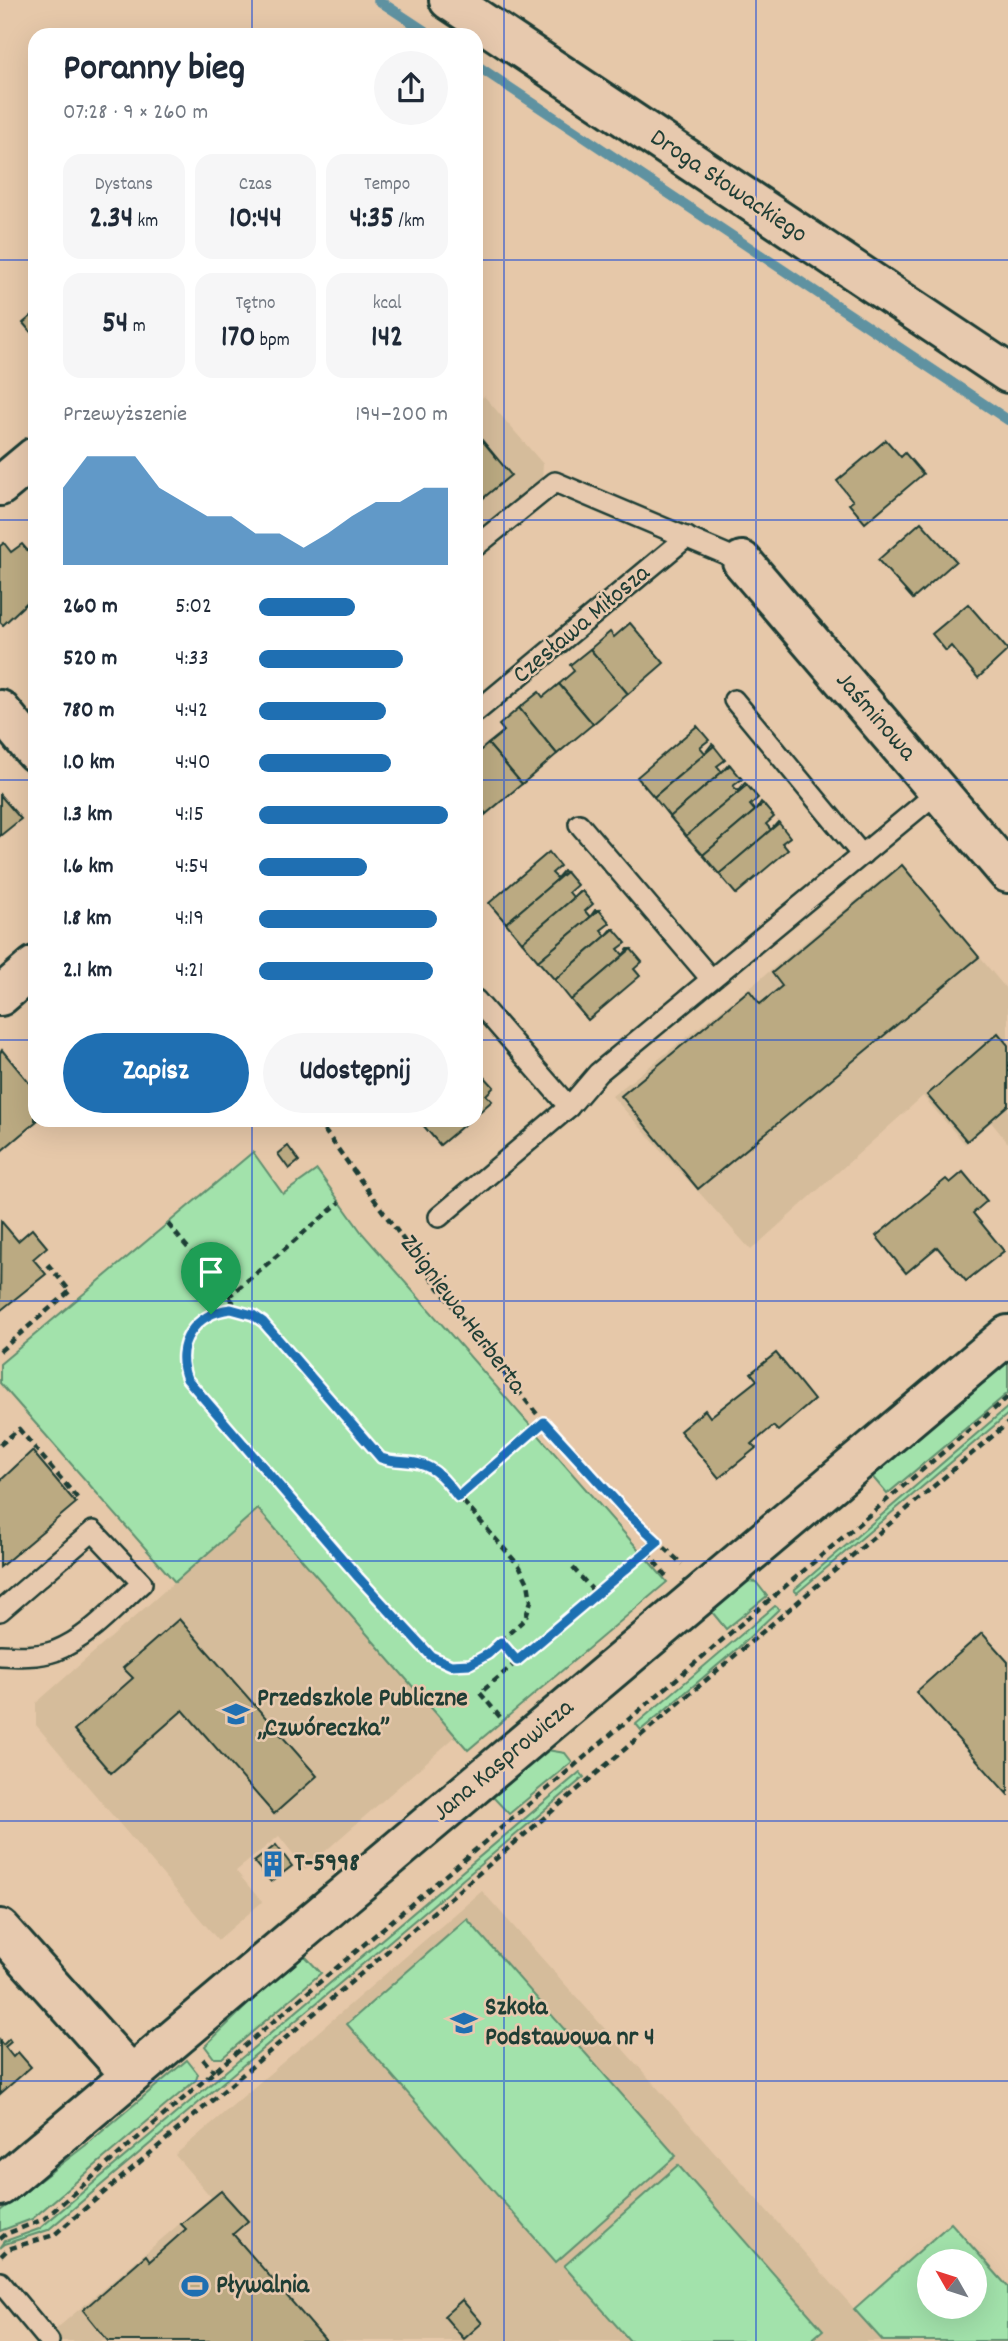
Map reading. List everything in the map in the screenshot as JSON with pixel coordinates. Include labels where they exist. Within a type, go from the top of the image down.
[{"type":"street","name":"Droga Słowackiego","points":[[449,0],[1008,373]]},
{"type":"street","points":[[0,486],[28,463]]},
{"type":"street","name":"Jaśminowa","points":[[743,561],[1008,873]]},
{"type":"street","points":[[0,710],[28,744]]},
{"type":"street","points":[[0,996],[28,972]]},
{"type":"street","name":"Jana Kasprowicza","points":[[0,2186],[1008,1335]]},
{"type":"street","points":[[0,1929],[131,2076]]},
{"type":"lane","points":[[483,540],[555,482],[743,561]]},
{"type":"lane","name":"Czesława Miłosza","points":[[483,706],[687,537]]},
{"type":"lane","points":[[734,700],[862,855]]},
{"type":"lane","points":[[439,1217],[569,1107],[598,1073],[939,791]]},
{"type":"lane","points":[[579,824],[711,979]]},
{"type":"lane","points":[[483,1008],[569,1107]]},
{"type":"lane","points":[[0,1611],[93,1531],[142,1583],[89,1631],[55,1651],[24,1656],[0,1655]]},
{"type":"lane","points":[[0,2282],[49,2341]]},
{"type":"path","name":"Zbigniewa Herberta","points":[[322,1127],[463,1320],[544,1422],[626,1512],[706,1590]]},
{"type":"path","points":[[228,1297],[340,1202]]},
{"type":"path","points":[[168,1224],[233,1302],[231,1309]]},
{"type":"path","points":[[0,1351],[70,1291],[45,1261]]},
{"type":"path","points":[[231,1309],[253,1315],[263,1322],[381,1458],[420,1463],[430,1467],[458,1497],[520,1567],[528,1583],[531,1601],[525,1619],[488,1654],[470,1664],[451,1665],[431,1656],[358,1577],[192,1387],[183,1370],[185,1340],[202,1318],[219,1310],[231,1309]]},
{"type":"path","points":[[0,2239],[44,2219],[1008,1397]]},
{"type":"path","points":[[458,1497],[544,1422]]},
{"type":"path","points":[[0,2256],[8,2249],[54,2235],[1008,1423]]},
{"type":"path","points":[[0,1445],[19,1429],[79,1500]]},
{"type":"path","points":[[501,1718],[480,1693],[658,1542]]},
{"type":"path","points":[[647,1552],[667,1578],[666,1586]]},
{"type":"path","points":[[573,1567],[596,1594]]},
{"type":"path","points":[[501,1642],[517,1661]]},
{"type":"shaded area","points":[[483,397],[543,464],[541,498],[483,546]]},
{"type":"shaded area","points":[[901,863],[1008,991],[1008,1143],[991,1122],[965,1144],[923,1096],[751,1250],[612,1096]]},
{"type":"shaded area","name":"Przedszkole Publiczne „Czwóreczka”","points":[[258,1509],[456,1736],[305,1869],[279,1836],[236,1871],[262,1902],[218,1940],[36,1725],[36,1703]]},
{"type":"shaded area","name":"Szkoła Podstawowa nr 4","points":[[482,1891],[883,2341],[42,2341],[211,2197],[175,2155]]},
{"type":"green space","points":[[253,1152],[283,1194],[317,1170],[362,1233],[667,1582],[468,1750],[258,1509],[175,1582],[0,1383],[0,1364]]},
{"type":"green space","points":[[1008,1359],[1008,1393],[887,1494],[871,1475]]},
{"type":"green space","points":[[1008,1407],[1008,1414],[797,1593],[794,1590]]},
{"type":"green space","points":[[748,1581],[756,1582],[767,1596],[726,1629],[712,1612]]},
{"type":"green space","points":[[775,1606],[779,1609],[738,1648],[641,1730],[636,1724]]},
{"type":"green space","points":[[547,1750],[565,1753],[572,1762],[509,1814],[493,1797]]},
{"type":"green space","points":[[580,1772],[584,1777],[48,2230],[0,2248],[5,2241],[39,2229]]},
{"type":"green space","points":[[467,1919],[676,2156],[556,2262],[347,2024]]},
{"type":"green space","points":[[304,1955],[321,1973],[222,2058],[214,2058],[205,2046]]},
{"type":"green space","points":[[187,2060],[198,2074],[196,2080],[32,2219],[0,2231],[0,2211],[86,2145]]},
{"type":"green space","points":[[678,2165],[823,2330],[810,2341],[630,2341],[564,2266]]},
{"type":"green space","points":[[951,2223],[974,2249],[922,2249]]},
{"type":"green space","points":[[917,2253],[917,2319],[987,2319],[987,2263],[1008,2287],[1008,2341],[883,2341],[854,2309]]},
{"type":"building","points":[[886,440],[901,457],[905,453],[923,474],[865,523],[849,504],[853,501],[837,481]]},
{"type":"building","points":[[483,441],[511,475],[483,498]]},
{"type":"building","points":[[921,522],[956,561],[913,599],[878,560]]},
{"type":"building","points":[[4,543],[11,552],[22,544],[28,551],[28,602],[3,625],[0,622],[0,546]]},
{"type":"building","points":[[968,604],[1008,650],[978,678],[951,646],[946,651],[932,634]]},
{"type":"building","points":[[630,623],[664,663],[628,694],[590,649],[610,632],[614,637]]},
{"type":"building","points":[[590,649],[628,694],[593,724],[559,684],[574,671],[570,665]]},
{"type":"building","points":[[559,684],[593,724],[557,754],[519,708],[539,692],[543,697]]},
{"type":"building","points":[[519,708],[557,754],[522,784],[488,744],[504,731],[499,725]]},
{"type":"building","points":[[697,726],[709,740],[700,747],[705,753],[712,744],[714,746],[654,797],[637,777]]},
{"type":"building","points":[[488,744],[522,784],[486,814],[483,810],[483,748]]},
{"type":"building","points":[[714,746],[725,760],[717,766],[722,772],[670,817],[654,797]]},
{"type":"building","points":[[730,765],[742,779],[733,786],[738,791],[745,783],[747,785],[686,836],[670,817]]},
{"type":"building","points":[[747,785],[758,798],[750,805],[755,811],[703,855],[686,836]]},
{"type":"building","points":[[0,795],[21,819],[0,836]]},
{"type":"building","points":[[763,804],[774,817],[766,824],[771,830],[719,874],[703,855]]},
{"type":"building","points":[[779,823],[790,837],[782,843],[788,850],[736,894],[719,874]]},
{"type":"building","points":[[549,852],[560,866],[552,873],[557,878],[563,871],[566,872],[506,923],[489,903]]},
{"type":"building","points":[[902,865],[979,957],[698,1189],[621,1096],[749,990],[760,1004],[782,986],[772,973]]},
{"type":"building","points":[[566,872],[577,885],[569,892],[573,897],[582,891],[522,942],[506,923]]},
{"type":"building","points":[[582,891],[593,904],[585,911],[590,917],[595,910],[599,910],[538,961],[522,942]]},
{"type":"building","points":[[599,910],[610,923],[601,930],[606,936],[555,980],[538,961]]},
{"type":"building","points":[[614,929],[626,943],[618,949],[623,955],[631,949],[571,1000],[555,980]]},
{"type":"building","points":[[631,949],[642,962],[634,969],[640,976],[588,1020],[571,1000]]},
{"type":"building","points":[[998,1033],[1008,1045],[1008,1105],[967,1141],[927,1095]]},
{"type":"building","points":[[2,1050],[28,1082],[30,1127],[0,1152]]},
{"type":"building","points":[[483,1075],[494,1087],[486,1095],[492,1101],[483,1109]]},
{"type":"building","points":[[425,1127],[462,1127],[440,1145]]},
{"type":"building","points":[[288,1146],[299,1161],[289,1169],[278,1154]]},
{"type":"building","points":[[963,1172],[987,1201],[973,1213],[1004,1251],[966,1281],[937,1247],[906,1273],[876,1236],[946,1179],[950,1183]]},
{"type":"building","points":[[1,1221],[18,1241],[32,1229],[47,1247],[33,1259],[46,1274],[0,1311]]},
{"type":"building","points":[[776,1353],[814,1400],[778,1431],[773,1426],[752,1444],[756,1448],[719,1478],[680,1431],[705,1410],[710,1417],[757,1380],[751,1373]]},
{"type":"building","points":[[32,1451],[76,1503],[0,1567],[0,1481]]},
{"type":"building","points":[[179,1619],[317,1776],[274,1814],[183,1710],[111,1773],[74,1730],[133,1678],[123,1668]]},
{"type":"building","points":[[982,1633],[1008,1662],[1008,1795],[916,1692]]},
{"type":"building","name":"T-5998","points":[[276,1845],[292,1866],[271,1882],[254,1862]]},
{"type":"building","points":[[9,2039],[11,2042],[5,2047],[13,2057],[18,2052],[31,2067],[0,2094],[0,2041],[3,2045]]},
{"type":"building","name":"Pływalnia","points":[[221,2191],[248,2221],[233,2234],[326,2341],[108,2341],[83,2310],[146,2255],[150,2261],[186,2229],[181,2224]]},
{"type":"building","points":[[462,2300],[482,2323],[464,2339],[444,2316]]},
{"type":"waterway","points":[[378,0],[420,28]]},
{"type":"waterway","points":[[483,70],[1008,420]]},
{"type":"place","name":"Przedszkole Publiczne „Czwóreczka”","points":[[236,1714]]},
{"type":"place","name":"T-5998","points":[[273,1864]]},
{"type":"place","name":"Szkoła Podstawowa nr 4","points":[[464,2023]]},
{"type":"place","name":"Pływalnia","points":[[195,2286]]},
{"type":"route","points":[[231,1309],[253,1315],[263,1322],[381,1458],[420,1463],[430,1467],[458,1497],[544,1422],[569,1452],[658,1542],[517,1661],[501,1642],[488,1654],[470,1664],[461,1666],[440,1662],[420,1646],[192,1387],[183,1370],[185,1340],[195,1325],[211,1314],[231,1309]]}]
